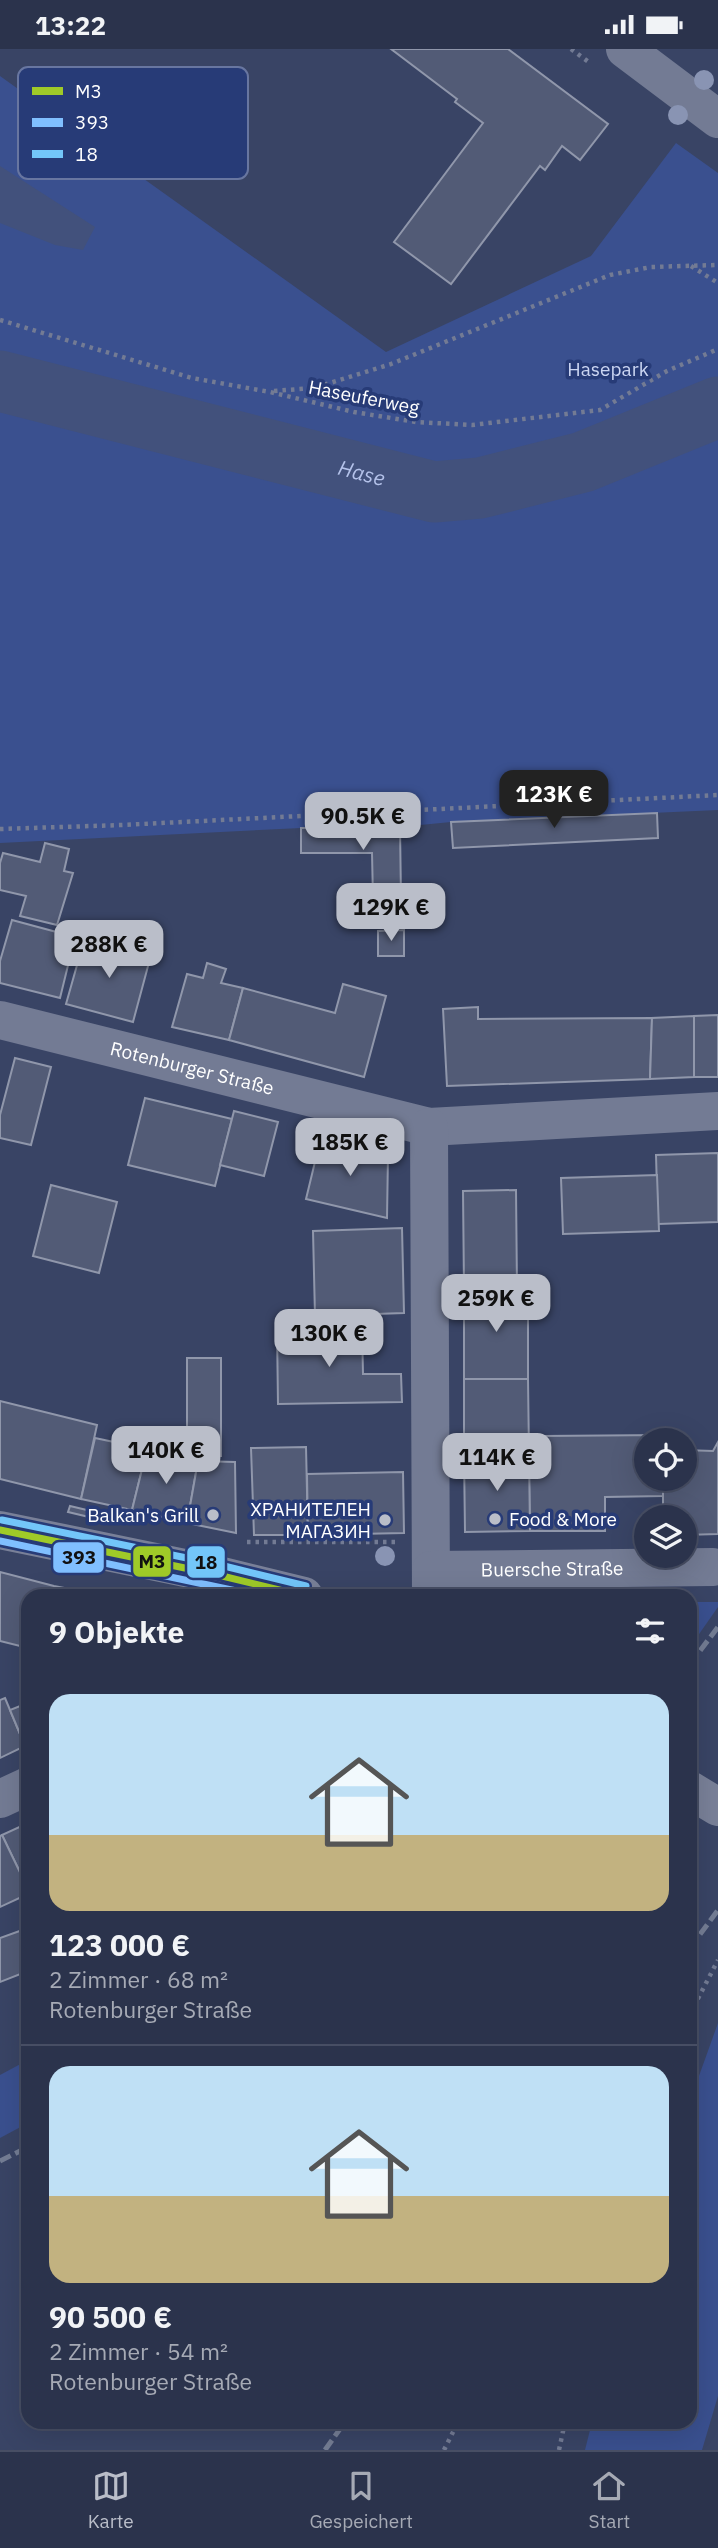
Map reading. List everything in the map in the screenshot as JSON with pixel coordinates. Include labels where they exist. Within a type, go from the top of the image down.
[{"type":"main road","points":[[0,1530],[268,1589]]},
{"type":"main road","points":[[697,1794],[718,1807]]},
{"type":"street","points":[[625,49],[718,118]]},
{"type":"street","name":"Rotenburger Straße","points":[[0,1020],[429,1126],[718,1111]]},
{"type":"street","points":[[429,1126],[431,1570]]},
{"type":"street","name":"Buersche Straße","points":[[431,1570],[713,1567]]},
{"type":"street","points":[[0,1799],[21,1789]]},
{"type":"path","points":[[270,391],[314,388],[391,364],[610,275],[651,267],[718,264]]},
{"type":"path","points":[[690,266],[718,283]]},
{"type":"path","name":"Haseuferweg","points":[[0,320],[192,378],[270,391],[379,416],[416,422],[472,425],[600,410],[667,371],[718,349]]},
{"type":"path","points":[[0,829],[718,795]]},
{"type":"path","points":[[244,1542],[431,1570]]},
{"type":"path","points":[[697,2000],[718,1959]]},
{"type":"path","points":[[444,2450],[454,2429]]},
{"type":"path","points":[[559,2450],[564,2429]]},
{"type":"green space","name":"Hasepark","points":[[0,76],[18,89],[18,179],[144,179],[386,352],[591,256],[676,143],[718,173],[718,810],[451,822],[400,827],[301,828],[0,843]]},
{"type":"green space","points":[[697,1602],[718,1602],[718,1607],[697,1637]]},
{"type":"green space","points":[[718,2023],[718,2396],[702,2450],[585,2450],[590,2429],[697,2429],[697,2082]]},
{"type":"green space","points":[[21,2064],[21,2127],[0,2138],[0,2075]]},
{"type":"shaded area","points":[[0,166],[95,227],[83,250],[55,245],[0,223]]},
{"type":"building","points":[[391,49],[508,49],[608,124],[580,160],[562,146],[545,170],[540,166],[451,284],[394,242],[483,123],[455,102],[457,99]]},
{"type":"building","points":[[657,813],[658,838],[453,848],[451,822]]},
{"type":"building","points":[[400,827],[401,899],[373,899],[372,853],[301,853],[301,828]]},
{"type":"building","points":[[45,843],[69,849],[64,871],[73,873],[57,925],[20,916],[26,896],[0,890],[0,863],[3,853],[40,862]]},
{"type":"building","points":[[12,920],[75,937],[60,998],[0,983],[0,961]]},
{"type":"building","points":[[404,930],[404,956],[378,956],[378,931]]},
{"type":"building","points":[[85,937],[151,955],[133,1022],[66,1004]]},
{"type":"building","points":[[207,963],[226,969],[221,983],[243,988],[229,1040],[172,1027],[187,974],[203,978]]},
{"type":"building","points":[[343,984],[386,996],[364,1077],[229,1040],[243,988],[335,1013]]},
{"type":"building","points":[[478,1007],[478,1019],[652,1018],[650,1079],[447,1086],[443,1009]]},
{"type":"building","points":[[718,1015],[718,1077],[694,1077],[694,1016]]},
{"type":"building","points":[[694,1016],[694,1077],[650,1079],[652,1018]]},
{"type":"building","points":[[15,1058],[51,1067],[31,1145],[0,1138],[0,1115]]},
{"type":"building","points":[[145,1098],[232,1119],[215,1186],[128,1165]]},
{"type":"building","points":[[234,1111],[278,1122],[264,1176],[220,1165]]},
{"type":"building","points":[[321,1137],[388,1154],[387,1218],[306,1199]]},
{"type":"building","points":[[718,1153],[718,1222],[658,1224],[656,1155]]},
{"type":"building","points":[[657,1175],[659,1231],[563,1234],[561,1178]]},
{"type":"building","points":[[51,1185],[117,1202],[99,1273],[33,1256]]},
{"type":"building","points":[[516,1190],[517,1288],[464,1288],[463,1191]]},
{"type":"building","points":[[402,1228],[404,1313],[315,1316],[313,1231]]},
{"type":"building","points":[[464,1288],[528,1288],[528,1379],[464,1379]]},
{"type":"building","points":[[362,1327],[363,1374],[401,1374],[402,1402],[278,1404],[277,1328]]},
{"type":"building","points":[[187,1358],[221,1358],[221,1456],[187,1456]]},
{"type":"building","points":[[464,1379],[528,1379],[529,1454],[464,1455]]},
{"type":"building","points":[[0,1401],[97,1425],[81,1499],[0,1479]]},
{"type":"building","points":[[634,1435],[634,1491],[663,1491],[663,1496],[605,1497],[605,1531],[530,1531],[529,1476],[543,1476],[542,1436]]},
{"type":"building","points":[[95,1438],[147,1449],[132,1510],[81,1499]]},
{"type":"building","points":[[718,1442],[718,1534],[697,1535],[697,1505],[663,1505],[663,1491],[697,1491],[697,1450],[713,1451]]},
{"type":"building","points":[[306,1447],[308,1535],[254,1535],[251,1448]]},
{"type":"building","points":[[147,1449],[198,1461],[187,1523],[132,1510]]},
{"type":"building","points":[[529,1454],[530,1531],[465,1532],[464,1455]]},
{"type":"building","points":[[198,1461],[235,1462],[236,1533],[187,1523]]},
{"type":"building","points":[[403,1472],[404,1533],[308,1535],[307,1474]]},
{"type":"building","points":[[70,1506],[91,1511],[89,1517],[68,1512]]},
{"type":"building","points":[[0,1572],[70,1589],[21,1589],[21,1646],[0,1641]]},
{"type":"building","points":[[5,1698],[21,1736],[21,1748],[0,1758],[0,1700]]},
{"type":"building","points":[[21,1706],[21,1736],[10,1710]]},
{"type":"building","points":[[21,1826],[21,1874],[2,1835]]},
{"type":"building","points":[[2,1835],[21,1874],[21,1897],[0,1907]]},
{"type":"building","points":[[21,1930],[21,1974],[0,1982],[0,1938]]},
{"type":"waterway","name":"Hase","points":[[0,381],[434,492],[480,488],[583,462],[718,407]]},
{"type":"railway","points":[[697,1655],[718,1627]]},
{"type":"railway","points":[[697,1938],[718,1910]]},
{"type":"railway","points":[[0,2161],[21,2150]]},
{"type":"railway","points":[[325,2450],[340,2429]]},
{"type":"transit line","name":"18","points":[[2,1520],[216,1564],[306,1586]]},
{"type":"transit line","name":"M3","points":[[0,1530],[275,1589]]},
{"type":"transit line","name":"393","points":[[0,1541],[227,1589]]},
{"type":"place","name":"Balkan's Grill","points":[[213,1515]]},
{"type":"place","name":"Food & More","points":[[495,1519]]},
{"type":"place","name":"ХРАНИТЕЛЕН МАГАЗИН","points":[[385,1520]]}]
